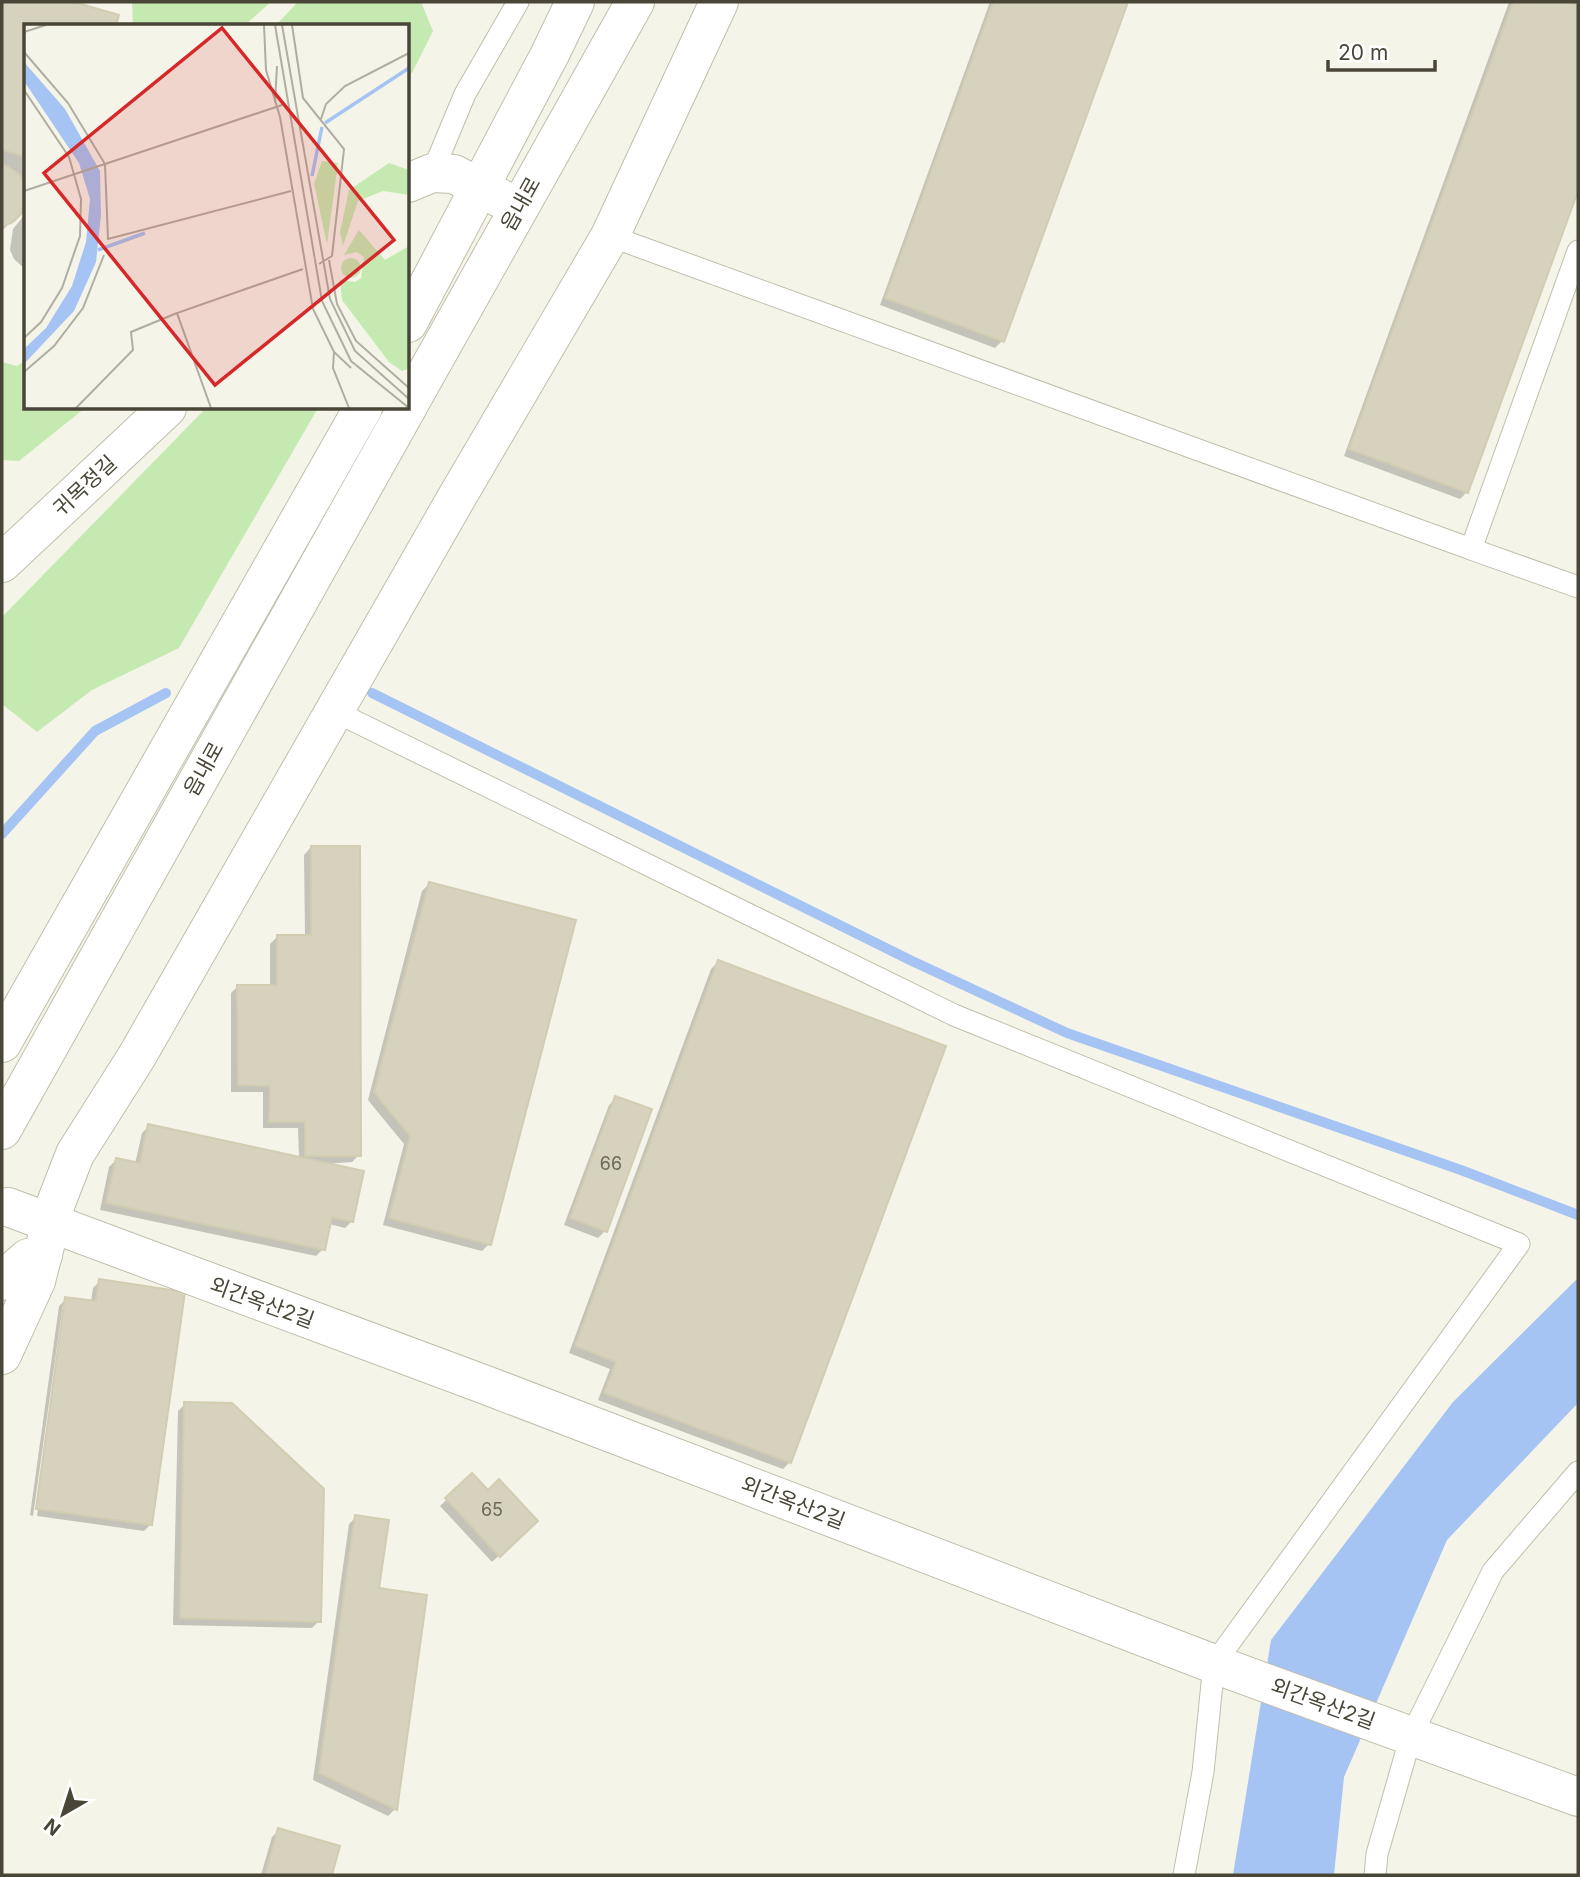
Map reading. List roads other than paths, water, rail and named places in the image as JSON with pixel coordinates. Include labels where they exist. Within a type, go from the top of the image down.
[{"type":"street","name":"읍내로","points":[[410,319],[575,2]]},
{"type":"street","name":"읍내로","points":[[410,402],[635,2]]},
{"type":"street","points":[[2,1355],[36,1281],[56,1203],[75,1154],[137,1056],[454,502],[610,236],[719,2]]},
{"type":"street","points":[[420,178],[454,174],[519,208]]},
{"type":"street","name":"귀목정길","points":[[2,563],[165,410]]},
{"type":"street","name":"읍내로","points":[[2,1043],[362,410]]},
{"type":"street","name":"읍내로","points":[[2,1130],[405,410]]},
{"type":"street","name":"외간옥산2길","points":[[8,1207],[46,1240],[491,1387],[1214,1664],[1578,1797]]},
{"type":"street","points":[[2,1281],[46,1240]]},
{"type":"lane","points":[[420,178],[518,2]]},
{"type":"lane","points":[[610,236],[1578,587]]},
{"type":"lane","points":[[1471,549],[1578,251]]},
{"type":"lane","points":[[334,711],[954,1015],[1519,1244],[1214,1664],[1203,1772],[1184,1875]]},
{"type":"lane","points":[[1375,1875],[1377,1854],[1411,1736],[1493,1571],[1578,1472]]},
{"type":"water","points":[[1578,1278],[1578,1403],[1447,1540],[1344,1777],[1334,1875],[1233,1875],[1271,1640],[1453,1402]]},
{"type":"waterway","points":[[2,834],[95,731],[166,693]]},
{"type":"waterway","points":[[372,693],[912,961],[1067,1033],[1461,1170],[1578,1215]]}]
